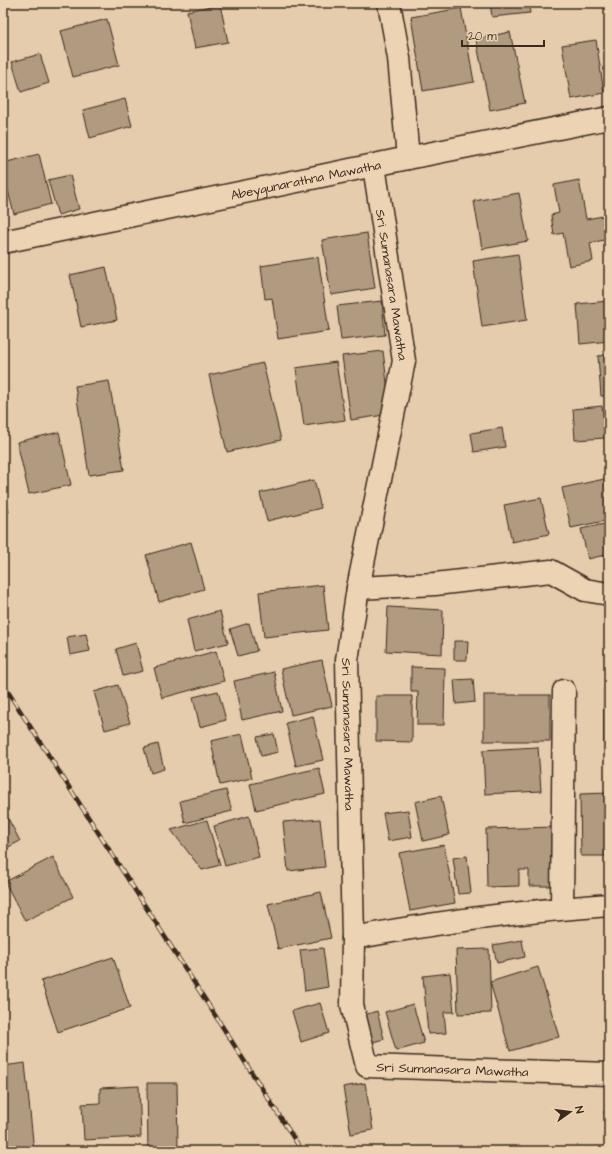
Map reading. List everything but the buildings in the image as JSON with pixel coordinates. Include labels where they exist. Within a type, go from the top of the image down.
[{"type":"street","points":[[389,3],[398,58],[408,158]]},
{"type":"street","name":"Abeygunarathna Mawatha","points":[[3,242],[609,118]]},
{"type":"street","name":"Sri Sumanasara Mawatha","points":[[374,166],[404,361],[358,588],[347,660],[353,938],[352,1005],[367,1066],[609,1074]]},
{"type":"street","points":[[358,588],[435,584],[551,571],[585,590],[609,594]]},
{"type":"street","points":[[562,908],[564,691]]},
{"type":"street","points":[[353,938],[422,925],[562,908],[609,905]]},
{"type":"railway","points":[[3,684],[302,1151]]}]
